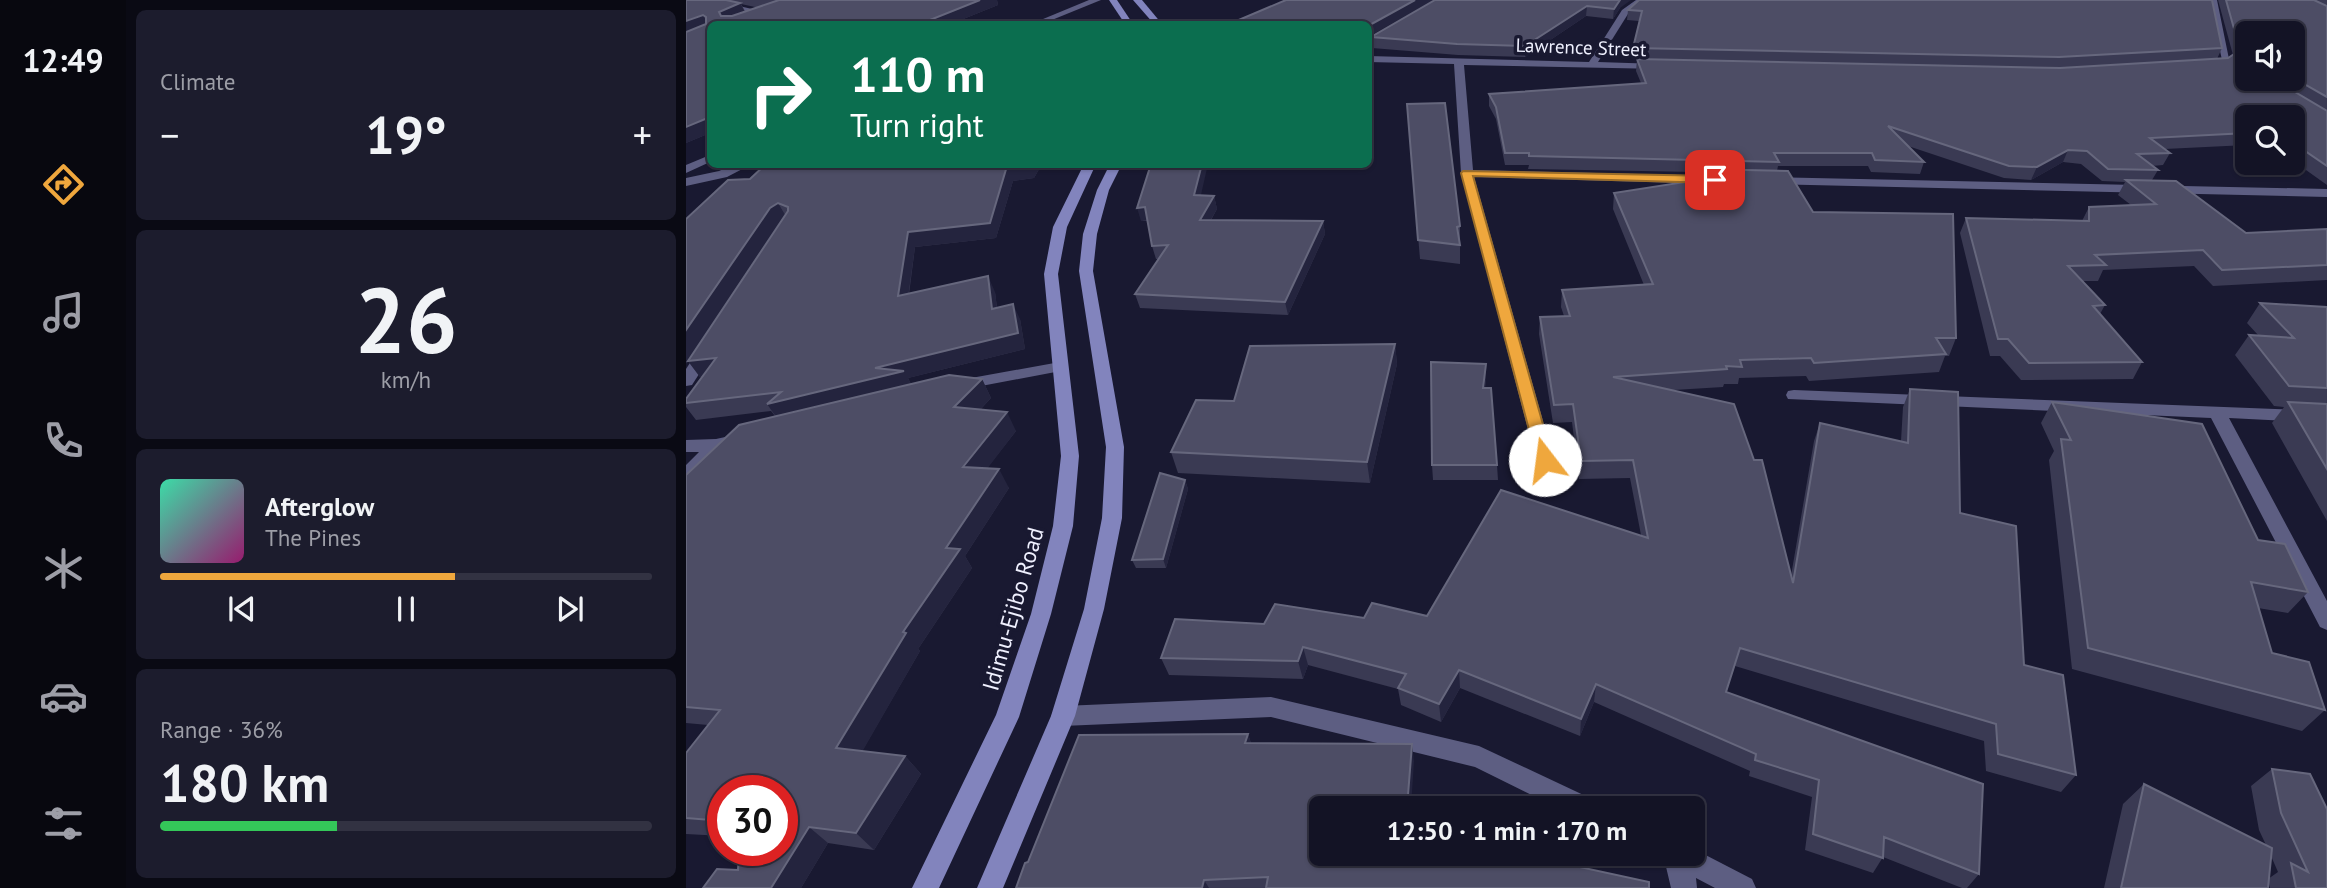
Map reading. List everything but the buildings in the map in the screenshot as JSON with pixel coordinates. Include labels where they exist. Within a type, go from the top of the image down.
[{"type":"main road","points":[[1113,0],[1127,21]]},
{"type":"main road","points":[[1140,1],[1156,21]]},
{"type":"main road","name":"Idimu-Ejibo Road","points":[[925,888],[1007,717],[1041,614],[1063,526],[1070,456],[1052,274],[1060,227],[1088,168]]},
{"type":"main road","points":[[990,888],[1063,716],[1094,609],[1112,518],[1115,447],[1086,271],[1093,223],[1103,190],[1114,168]]},
{"type":"street","points":[[700,0],[765,13]]},
{"type":"street","points":[[1043,21],[1097,0]]},
{"type":"street","points":[[1591,66],[1625,12],[1641,0]]},
{"type":"street","points":[[2198,64],[2227,62],[2213,0]]},
{"type":"street","points":[[742,21],[778,8]]},
{"type":"street","name":"Lawrence Street","points":[[1372,59],[1672,68]]},
{"type":"street","points":[[1460,60],[1467,173],[1545,460]]},
{"type":"street","points":[[686,169],[707,159]]},
{"type":"street","points":[[686,182],[723,174],[737,168]]},
{"type":"street","points":[[1467,173],[1728,180]]},
{"type":"street","points":[[1756,181],[2327,193]]},
{"type":"street","points":[[686,381],[715,336]]},
{"type":"street","points":[[947,388],[1060,367]]},
{"type":"street","points":[[1794,396],[2327,417]]},
{"type":"street","points":[[2218,414],[2327,621]]},
{"type":"street","points":[[686,446],[716,445],[755,436]]},
{"type":"street","points":[[686,476],[716,445]]},
{"type":"street","points":[[1063,716],[1271,707],[1479,757],[1559,796]]},
{"type":"street","points":[[1679,866],[1684,888]]},
{"type":"street","points":[[1699,866],[1743,888]]},
{"type":"route","points":[[1545,460],[1467,173],[1715,180]]}]
